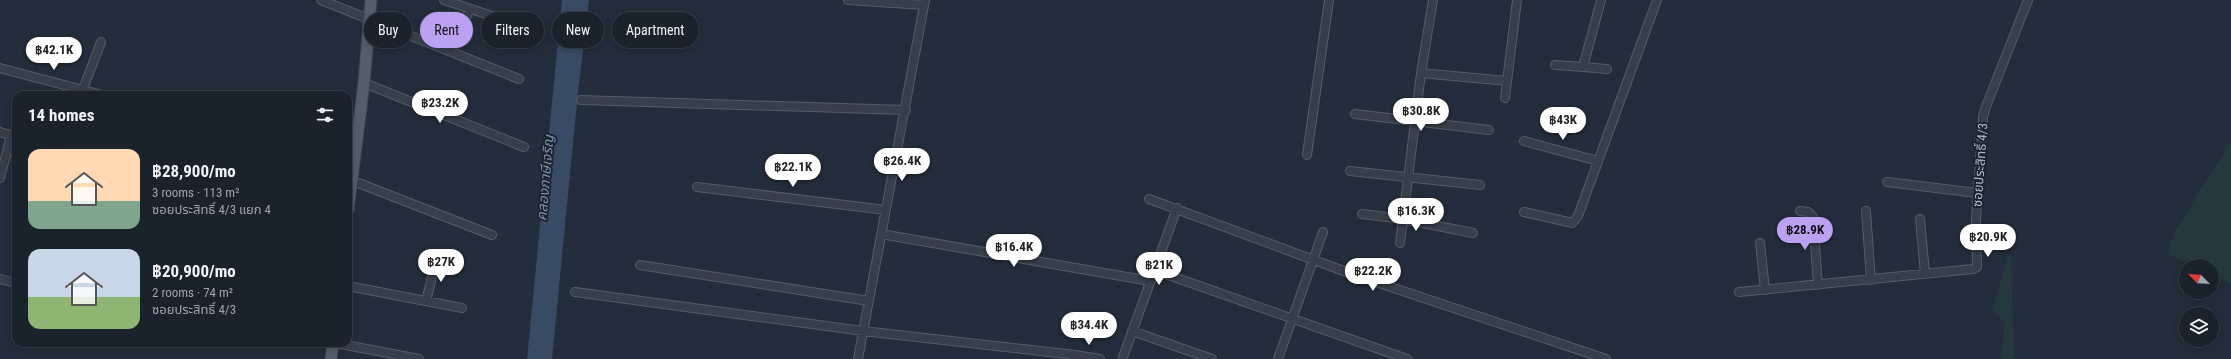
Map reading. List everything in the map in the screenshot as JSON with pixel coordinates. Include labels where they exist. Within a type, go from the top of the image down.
[{"type":"main road","points":[[371,0],[371,12]]},
{"type":"main road","points":[[352,166],[368,48]]},
{"type":"main road","points":[[331,359],[333,347]]},
{"type":"street","points":[[321,0],[364,16]]},
{"type":"street","points":[[444,0],[481,13]]},
{"type":"street","points":[[848,0],[924,2],[906,110],[858,359]]},
{"type":"street","points":[[1307,155],[1329,0]]},
{"type":"street","points":[[1400,244],[1421,73],[1433,0]]},
{"type":"street","points":[[1504,98],[1517,0]]},
{"type":"street","points":[[1583,67],[1601,0]]},
{"type":"street","points":[[1524,212],[1572,223],[1578,216],[1656,0]]},
{"type":"street","name":"ซอยประสิทธิ์ 4/3","points":[[1739,292],[1871,280],[1973,269],[1977,267],[1977,193],[1985,110],[2028,0]]},
{"type":"street","points":[[412,36],[519,79]]},
{"type":"street","points":[[83,89],[101,42]]},
{"type":"street","points":[[1555,65],[1607,69]]},
{"type":"street","points":[[0,68],[89,91]]},
{"type":"street","points":[[1421,73],[1507,81]]},
{"type":"street","points":[[364,83],[524,147]]},
{"type":"street","points":[[581,100],[906,110]]},
{"type":"street","points":[[1355,114],[1489,130]]},
{"type":"street","points":[[0,132],[12,135]]},
{"type":"street","points":[[1524,141],[1598,161]]},
{"type":"street","points":[[0,178],[12,142]]},
{"type":"street","points":[[1350,171],[1480,185]]},
{"type":"street","points":[[352,181],[492,235]]},
{"type":"street","points":[[1887,182],[1977,193]]},
{"type":"street","points":[[697,187],[886,210]]},
{"type":"street","points":[[1149,199],[1177,208],[1313,260],[1606,359]]},
{"type":"street","points":[[1123,357],[1177,208]]},
{"type":"street","points":[[1866,210],[1871,280]]},
{"type":"street","points":[[1800,211],[1808,212],[1813,217],[1818,285]]},
{"type":"street","points":[[1362,214],[1403,219],[1473,233]]},
{"type":"street","points":[[1920,219],[1925,274]]},
{"type":"street","points":[[1278,359],[1294,319],[1323,232]]},
{"type":"street","points":[[881,234],[1150,281]]},
{"type":"street","points":[[1760,243],[1765,290]]},
{"type":"street","points":[[426,301],[436,261]]},
{"type":"street","points":[[640,265],[869,301]]},
{"type":"street","points":[[1154,270],[1407,359]]},
{"type":"street","points":[[0,280],[12,282]]},
{"type":"street","points":[[352,287],[462,308]]},
{"type":"street","points":[[575,292],[863,331],[1100,359]]},
{"type":"street","points":[[1132,331],[1212,359]]},
{"type":"street","points":[[352,346],[419,359]]},
{"type":"green space","points":[[2231,141],[2231,284],[2219,278],[2219,259],[2179,259],[2168,254],[2174,233]]},
{"type":"green space","points":[[2008,256],[2011,256],[2014,359],[2001,359],[2005,322],[1992,311]]},
{"type":"water","points":[[562,0],[589,0],[588,12],[561,12]]},
{"type":"water","name":"คลองภาษีเจริญ","points":[[557,48],[583,48],[552,359],[527,359]]}]
